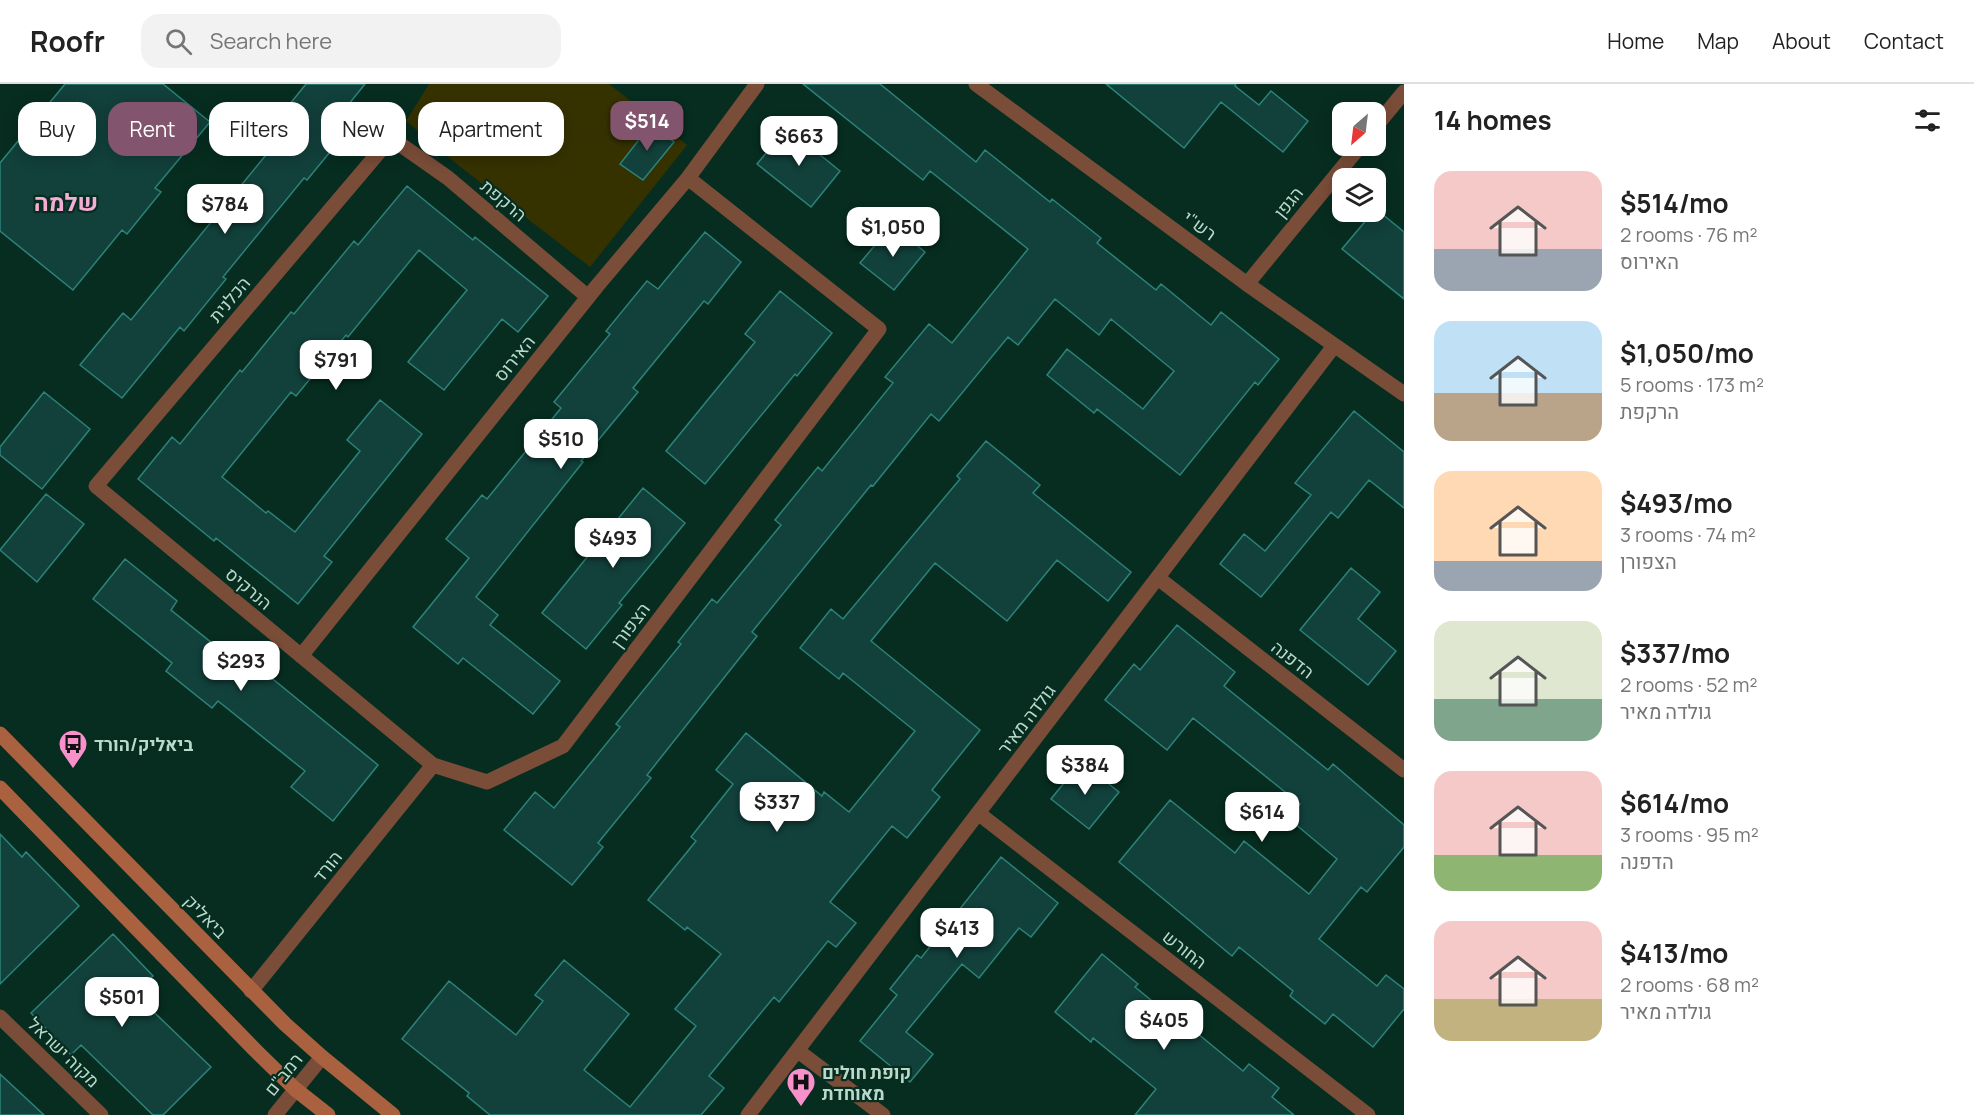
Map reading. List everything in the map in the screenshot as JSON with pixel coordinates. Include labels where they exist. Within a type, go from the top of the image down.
[{"type":"main road","name":"ביאליק","points":[[0,734],[251,991],[322,1057],[393,1115]]},
{"type":"main road","points":[[0,788],[295,1089],[328,1115]]},
{"type":"street","name":"האירוס","points":[[301,656],[588,297],[688,178],[758,84]]},
{"type":"street","name":"רש\"י","points":[[976,84],[1247,284],[1404,394]]},
{"type":"street","points":[[1386,114],[1404,92]]},
{"type":"street","name":"הרקפת","points":[[406,149],[448,178],[588,297]]},
{"type":"street","name":"הכלנית","points":[[96,486],[376,156]]},
{"type":"street","name":"הגפן","points":[[1247,284],[1352,156]]},
{"type":"street","name":"הצפורן","points":[[433,765],[487,782],[563,746],[879,328],[688,178]]},
{"type":"street","name":"גולדה מאיר","points":[[748,1115],[1334,346]]},
{"type":"street","name":"הנרקיס","points":[[96,486],[433,765]]},
{"type":"street","name":"הדפנה","points":[[1158,578],[1404,770]]},
{"type":"street","name":"הורד","points":[[251,991],[433,765]]},
{"type":"street","name":"החורש","points":[[978,813],[1368,1115]]},
{"type":"street","name":"מקוה ישראל","points":[[0,1017],[101,1115]]},
{"type":"street","points":[[798,1051],[883,1115]]},
{"type":"street","name":"רמב\"ם","points":[[274,1115],[322,1057]]},
{"type":"shaded area","points":[[429,84],[609,84],[687,145],[590,267],[447,156],[564,156],[564,102],[418,102],[418,131],[406,121]]},
{"type":"building","points":[[65,84],[163,84],[185,102],[108,102],[108,156],[182,156],[155,188],[161,192],[127,234],[122,230],[73,290],[0,231],[0,163],[18,141],[18,156],[96,156],[96,102],[50,102]]},
{"type":"building","points":[[306,84],[365,84],[350,102],[321,102],[321,156],[327,156],[307,180],[304,178],[223,277],[226,279],[184,331],[180,327],[122,398],[80,365],[123,313],[131,320],[265,156],[309,156],[309,102],[291,102]]},
{"type":"building","points":[[803,84],[880,84],[976,162],[985,150],[1050,202],[1052,199],[1101,238],[1097,243],[1156,290],[1161,284],[1211,325],[1221,312],[1279,359],[1258,385],[1255,382],[1180,475],[1097,409],[1094,413],[1047,375],[1067,349],[1143,409],[1174,371],[1111,319],[1099,335],[1055,299],[1018,345],[1008,337],[939,421],[931,414],[873,486],[871,485],[752,632],[757,636],[647,775],[651,778],[598,843],[603,847],[572,885],[504,830],[535,792],[554,808],[620,727],[616,724],[681,644],[678,642],[712,599],[717,603],[781,525],[775,520],[818,467],[822,471],[893,383],[885,377],[929,324],[952,343],[1028,249],[930,171],[923,180]]},
{"type":"building","points":[[1106,84],[1236,84],[1235,86],[1259,105],[1271,91],[1308,121],[1283,152],[1221,102],[1184,148]]},
{"type":"building","points":[[197,111],[209,123],[197,138]]},
{"type":"building","points":[[652,123],[674,142],[643,180],[620,164]]},
{"type":"building","points":[[787,128],[840,171],[811,207],[757,164]]},
{"type":"building","points":[[407,186],[473,240],[475,237],[548,296],[518,332],[502,319],[444,390],[408,362],[467,290],[419,250],[296,396],[291,392],[222,477],[266,513],[268,511],[295,532],[360,451],[347,440],[380,400],[422,434],[324,556],[332,562],[298,604],[216,538],[214,541],[138,479],[172,437],[180,444],[291,312],[294,314],[354,241],[358,245]]},
{"type":"building","points":[[1386,217],[1404,232],[1404,299],[1342,249],[1365,222],[1386,222]]},
{"type":"building","points":[[892,225],[925,252],[894,290],[860,263]]},
{"type":"building","points":[[705,232],[741,262],[708,304],[704,301],[633,388],[638,392],[581,461],[583,462],[476,597],[498,615],[490,625],[560,681],[533,714],[463,658],[458,664],[413,627],[469,558],[446,539],[482,495],[487,499],[561,408],[554,402],[610,334],[606,331],[647,281],[658,289]]},
{"type":"building","points":[[780,291],[832,333],[797,376],[795,374],[705,484],[666,451],[755,342],[745,334]]},
{"type":"building","points":[[44,392],[90,429],[42,489],[0,455],[0,447]]},
{"type":"building","points":[[1354,411],[1404,452],[1404,508],[1369,480],[1338,518],[1331,512],[1261,597],[1220,564],[1244,534],[1265,551],[1311,495],[1295,483]]},
{"type":"building","points":[[986,441],[1040,485],[1033,493],[1131,572],[1108,601],[1057,560],[1007,621],[935,563],[871,641],[980,730],[932,790],[940,797],[907,838],[892,826],[830,902],[856,923],[836,947],[828,941],[779,1002],[774,997],[709,1076],[724,1088],[701,1115],[490,1115],[467,1096],[469,1093],[402,1039],[449,981],[516,1035],[543,1001],[535,995],[564,960],[629,1014],[584,1070],[630,1107],[696,1026],[675,1009],[721,954],[687,927],[685,930],[648,900],[696,841],[691,837],[733,784],[716,770],[746,733],[822,796],[824,792],[849,812],[915,731],[843,673],[839,679],[800,648],[831,609],[843,619],[960,479],[957,476]]},
{"type":"building","points":[[643,488],[685,523],[619,603],[622,605],[586,649],[542,613]]},
{"type":"building","points":[[46,494],[84,524],[37,582],[0,550]]},
{"type":"building","points":[[125,559],[177,601],[171,610],[257,679],[263,671],[378,765],[333,821],[291,787],[305,771],[218,701],[212,708],[166,671],[172,663],[93,599]]},
{"type":"building","points":[[1351,568],[1380,592],[1358,619],[1396,651],[1368,685],[1300,630]]},
{"type":"building","points":[[1177,625],[1235,672],[1224,686],[1328,770],[1333,764],[1404,825],[1404,847],[1367,892],[1361,887],[1319,939],[1377,986],[1386,975],[1404,989],[1404,1009],[1373,1047],[1333,1014],[1325,1024],[1290,996],[1293,991],[1239,947],[1232,956],[1119,862],[1170,800],[1235,853],[1244,841],[1309,894],[1337,859],[1288,818],[1300,804],[1193,718],[1167,750],[1105,700],[1134,664],[1140,670]]},
{"type":"building","points":[[1081,762],[1119,792],[1089,829],[1051,799]]},
{"type":"building","points":[[0,834],[22,857],[26,852],[79,906],[0,984]]},
{"type":"building","points":[[1001,857],[1058,903],[1031,937],[1019,928],[979,978],[962,964],[906,1032],[933,1054],[910,1082],[860,1041],[897,995],[890,989],[917,955],[921,958]]},
{"type":"building","points":[[113,934],[153,976],[134,993],[211,1067],[163,1115],[153,1115],[81,1045],[71,1055],[31,1013]]},
{"type":"building","points":[[1102,954],[1138,984],[1135,987],[1195,1036],[1197,1033],[1243,1071],[1249,1064],[1279,1088],[1272,1097],[1294,1115],[1135,1115],[1156,1089],[1093,1038],[1091,1042],[1055,1012]]},
{"type":"building","points":[[0,1074],[44,1115],[0,1115]]},
{"type":"place","name":"ביאליק/הורד","points":[[73,770]]},
{"type":"place","name":"קופת חולים מאוחדת","points":[[801,1108]]},
{"type":"district","name":"שלמה","points":[[66,201]]}]
